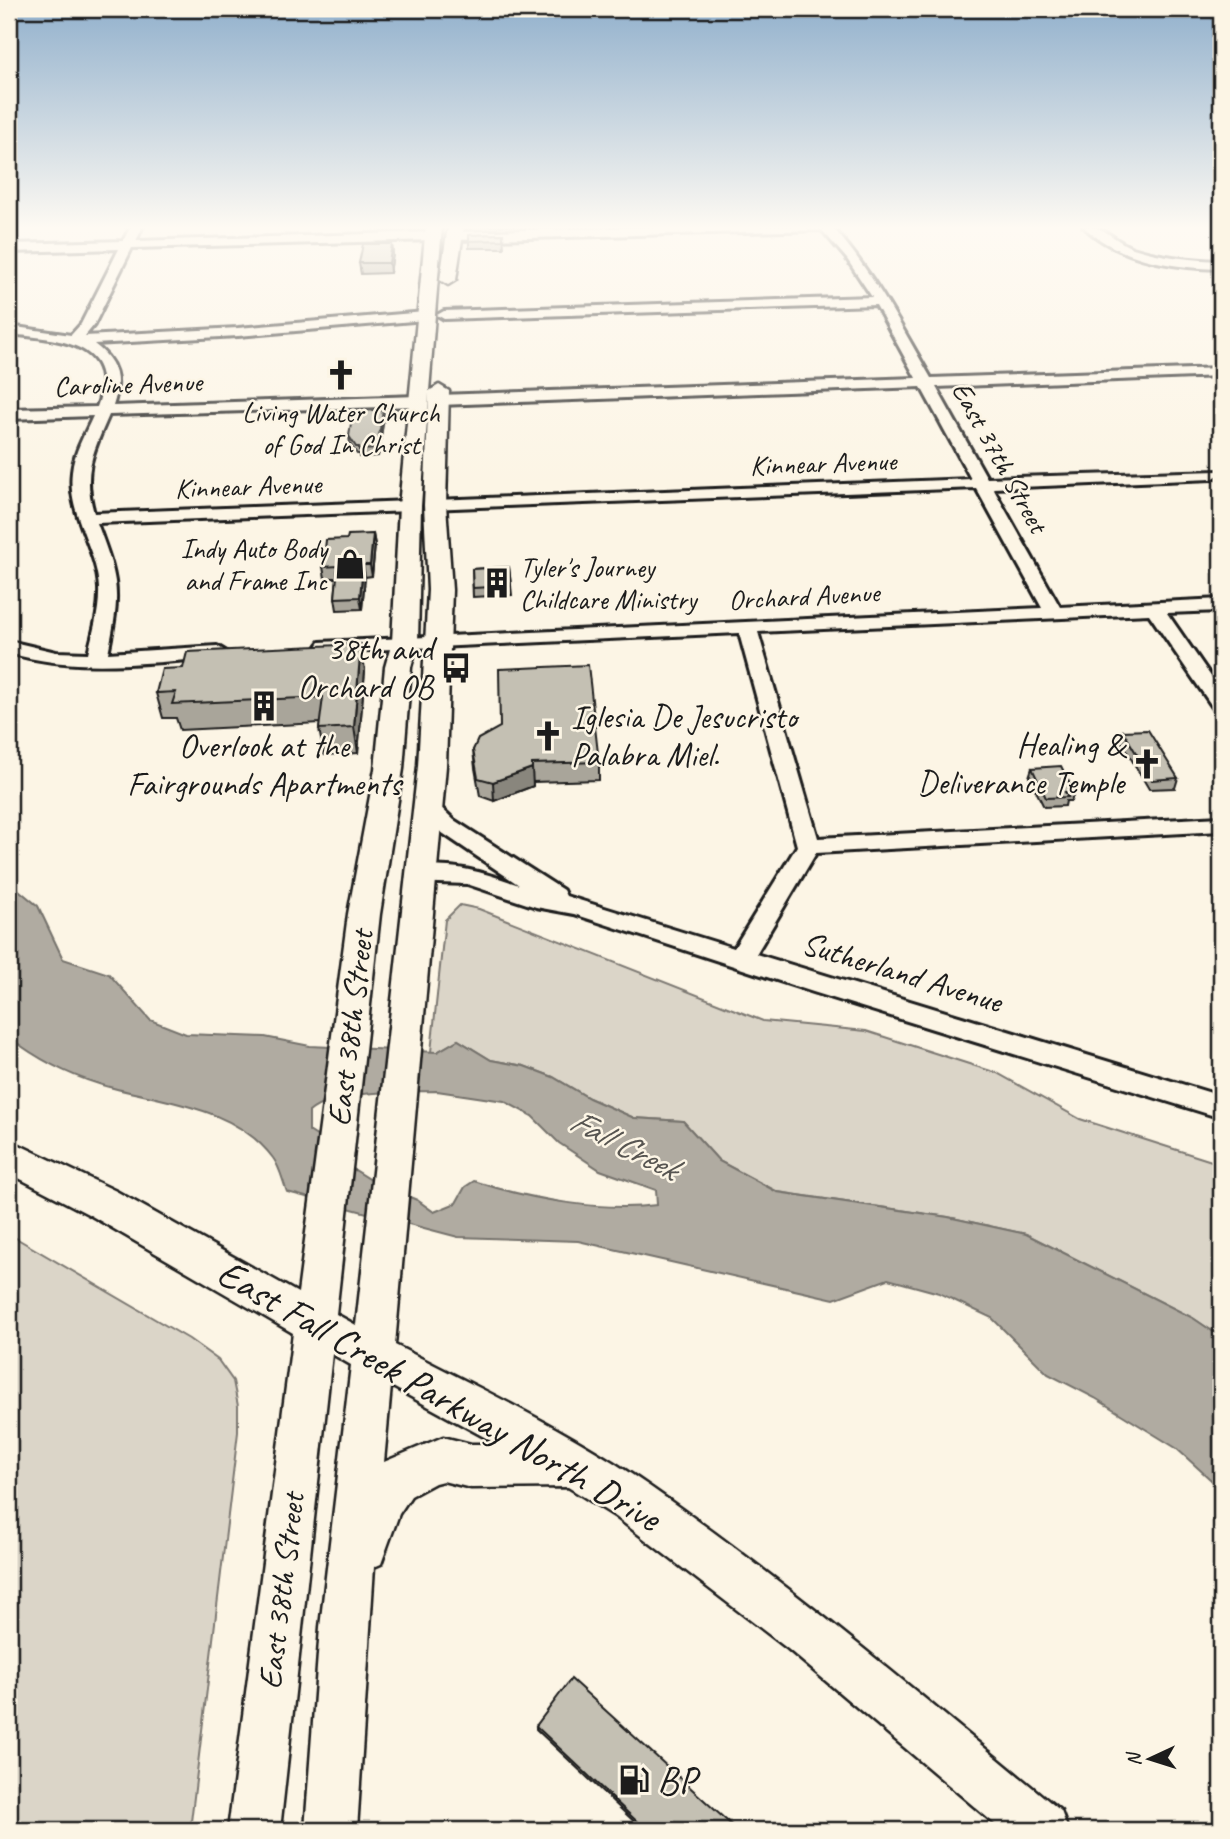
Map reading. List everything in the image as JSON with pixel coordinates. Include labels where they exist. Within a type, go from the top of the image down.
[{"type":"main road","name":"East 38th Street","points":[[254,1830],[364,914],[389,769],[398,667],[405,642],[423,505],[435,312]]},
{"type":"main road","name":"East 38th Street","points":[[331,1830],[344,1627],[386,1237],[419,876],[432,766],[440,590],[423,505]]},
{"type":"main road","name":"East Fall Creek Parkway North Drive","points":[[9,1155],[103,1203],[315,1324],[576,1465],[658,1518],[805,1632],[1042,1830]]},
{"type":"main road","points":[[344,1627],[368,1536],[380,1503],[396,1480],[417,1468],[443,1459],[471,1465],[576,1465]]},
{"type":"street","points":[[74,341],[94,312]]},
{"type":"street","points":[[74,341],[248,331],[435,315],[536,312]]},
{"type":"street","name":"East 37th Street","points":[[886,312],[1054,612]]},
{"type":"street","points":[[9,330],[74,341],[92,348],[109,368],[110,388],[80,468],[80,491],[108,584],[107,609],[97,658]]},
{"type":"street","name":"Caroline Avenue","points":[[9,414],[1221,372]]},
{"type":"street","name":"Kinnear Avenue","points":[[87,518],[1212,474]]},
{"type":"street","name":"Orchard Avenue","points":[[310,647],[1221,605]]},
{"type":"street","points":[[1154,608],[1221,705]]},
{"type":"street","points":[[740,959],[809,846],[747,626]]},
{"type":"street","points":[[9,646],[43,657],[97,658],[234,651]]},
{"type":"street","name":"Sutherland Avenue","points":[[427,807],[446,825],[563,903]]},
{"type":"street","points":[[809,846],[1221,824]]},
{"type":"street","name":"Sutherland Avenue","points":[[419,876],[470,876],[536,899],[563,903],[1221,1107]]},
{"type":"shaded area","points":[[460,905],[479,909],[763,1021],[866,1031],[997,1073],[1080,1119],[1221,1164],[1221,1337],[1193,1318],[1026,1234],[948,1217],[778,1192],[719,1161],[683,1121],[634,1118],[589,1098],[553,1077],[524,1066],[491,1060],[458,1040],[437,1052],[431,1052],[445,920]]},
{"type":"shaded area","points":[[9,1234],[189,1339],[218,1360],[233,1381],[238,1406],[238,1432],[190,1830],[9,1830]]},
{"type":"water","name":"Fall Creek","points":[[9,882],[38,906],[63,959],[109,974],[150,1020],[186,1034],[265,1037],[310,1046],[437,1052],[458,1040],[491,1060],[524,1066],[553,1077],[589,1098],[634,1118],[683,1121],[719,1161],[777,1192],[948,1217],[1026,1234],[1193,1318],[1221,1337],[1221,1489],[1176,1448],[1095,1398],[1048,1374],[992,1318],[939,1293],[888,1279],[834,1299],[578,1241],[458,1237],[287,1192],[273,1158],[256,1140],[237,1126],[193,1107],[121,1090],[75,1075],[30,1052],[9,1037]],"holes":[[[437,1091],[504,1101],[532,1116],[559,1143],[600,1170],[656,1190],[657,1205],[612,1207],[564,1202],[474,1181],[465,1187],[456,1203],[434,1212],[417,1200],[376,1183],[339,1160],[329,1144],[309,1131],[309,1112],[336,1099],[370,1093]]]},
{"type":"building","points":[[383,410],[377,449],[359,450],[349,436],[353,411]]},
{"type":"building","points":[[373,534],[370,565],[363,565],[360,597],[335,598],[338,566],[323,567],[326,540],[347,539],[348,535]]},
{"type":"building","points":[[509,567],[511,586],[473,588],[472,569]]},
{"type":"building","points":[[361,644],[354,727],[319,729],[323,697],[172,704],[176,692],[156,693],[162,669],[183,668],[187,652]]},
{"type":"building","name":"Iglesia De Jesucristo Palabra Miel.","points":[[588,665],[599,762],[532,764],[532,768],[493,782],[478,778],[473,750],[478,739],[500,727],[499,669]]},
{"type":"building","points":[[1148,730],[1178,778],[1152,780],[1123,731]]},
{"type":"building","points":[[1061,766],[1074,792],[1065,792],[1068,797],[1046,798],[1032,768]]},
{"type":"building","name":"BP","points":[[571,1679],[737,1830],[646,1830],[536,1726]]},
{"type":"place","name":"Living Water Church of God In Christ","points":[[341,375]]},
{"type":"place","name":"Indy Auto Body and Frame Inc","points":[[350,564]]},
{"type":"place","name":"Tyler's Journey Childcare Ministry","points":[[497,583]]},
{"type":"place","name":"38th and Orchard OB","points":[[456,668]]},
{"type":"place","name":"Overlook at the Fairgrounds Apartments","points":[[264,706]]},
{"type":"place","name":"Iglesia De Jesucristo Palabra Miel.","points":[[548,736]]},
{"type":"place","name":"Healing & Deliverance Temple","points":[[1147,764]]},
{"type":"place","name":"BP","points":[[634,1780]]}]
